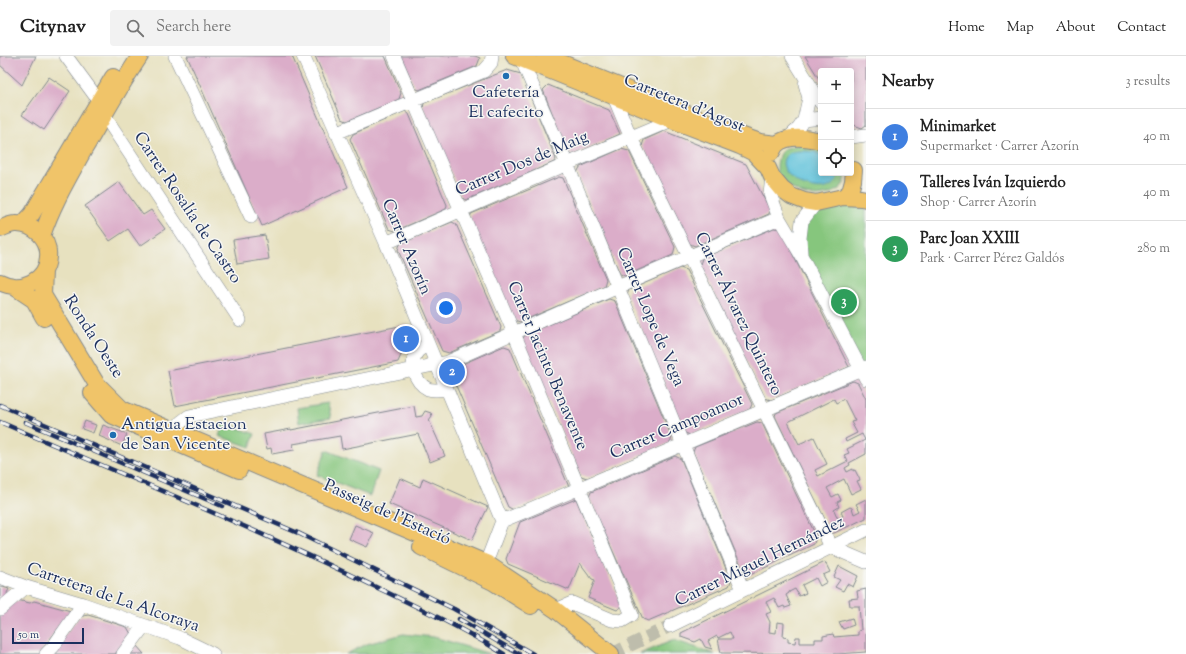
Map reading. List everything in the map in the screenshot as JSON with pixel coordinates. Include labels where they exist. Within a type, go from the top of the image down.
[{"type":"main road","points":[[0,229],[13,224],[23,224],[42,236],[48,217],[127,56]]},
{"type":"main road","points":[[23,224],[32,214],[101,108],[140,56]]},
{"type":"main road","name":"Carretera d'Agost","points":[[545,56],[614,97],[740,146],[754,153],[782,189],[791,196],[804,201],[816,203]]},
{"type":"main road","name":"Carretera d'Agost","points":[[517,58],[560,64],[760,142],[781,142],[800,138],[818,141]]},
{"type":"main road","points":[[770,173],[771,154],[781,142]]},
{"type":"main road","points":[[854,171],[866,186]]},
{"type":"main road","points":[[843,197],[850,192],[853,176]]},
{"type":"main road","points":[[816,203],[843,197],[866,199]]},
{"type":"main road","name":"Ronda Oeste","points":[[42,236],[47,245],[48,258],[44,271],[43,294],[96,383],[122,409],[176,431]]},
{"type":"main road","name":"Ronda Oeste","points":[[6,287],[31,284],[44,271]]},
{"type":"main road","name":"Ronda Oeste","points":[[6,287],[34,300],[86,387],[111,415],[149,432]]},
{"type":"main road","name":"Passeig de l'Estació","points":[[176,431],[486,564],[556,610],[600,652]]},
{"type":"main road","name":"Passeig de l'Estació","points":[[149,432],[421,547],[486,579],[550,618],[600,652]]},
{"type":"street","name":"Carrer Rosalía de Castro","points":[[66,56],[240,320]]},
{"type":"street","points":[[175,56],[251,217]]},
{"type":"street","name":"Carrer Azorín","points":[[303,56],[386,243],[502,521]]},
{"type":"street","name":"Carrer Jacinto Benavente","points":[[394,56],[514,333],[632,615],[622,621],[612,620],[572,603],[556,610]]},
{"type":"street","points":[[336,133],[484,71],[491,63],[492,56]]},
{"type":"street","points":[[792,56],[818,97]]},
{"type":"street","name":"Carrer Lope de Vega","points":[[517,58],[567,164],[684,444],[743,590]]},
{"type":"street","points":[[781,142],[799,128],[804,120],[809,98],[801,70]]},
{"type":"street","name":"Carrer Álvarez Quintero","points":[[614,97],[631,138],[831,547]]},
{"type":"street","points":[[804,120],[818,118]]},
{"type":"street","name":"Carrer Dos de Maig","points":[[386,243],[672,120]]},
{"type":"street","points":[[854,137],[866,135]]},
{"type":"street","points":[[770,173],[770,194],[779,218],[801,255],[864,371]]},
{"type":"street","points":[[801,255],[800,238],[802,221],[816,203]]},
{"type":"street","points":[[176,431],[181,422],[189,416],[448,362],[779,218]]},
{"type":"street","points":[[428,345],[419,350],[414,361],[413,370],[419,381],[428,389],[447,390]]},
{"type":"street","name":"Carrer Campoamor","points":[[502,521],[764,410],[864,371]]},
{"type":"street","points":[[486,564],[502,521]]},
{"type":"street","name":"Carrer Miguel Hernández","points":[[670,626],[866,530]]},
{"type":"street","points":[[831,547],[866,562]]},
{"type":"street","name":"Carretera de La Alcoraya","points":[[0,577],[180,638],[213,654]]},
{"type":"street","points":[[0,609],[26,587]]},
{"type":"street","points":[[46,654],[53,647],[83,604]]},
{"type":"street","points":[[123,654],[144,626]]},
{"type":"green space","points":[[798,145],[818,148],[818,176],[845,176],[843,185],[832,193],[819,196],[806,195],[790,187],[777,172],[777,166],[780,153]]},
{"type":"green space","points":[[846,203],[866,210],[866,364],[855,369],[791,241],[815,210]]},
{"type":"green space","points":[[328,403],[331,418],[299,423],[297,408]]},
{"type":"green space","points":[[224,423],[255,434],[250,447],[219,436]]},
{"type":"green space","points":[[326,450],[379,471],[370,496],[317,475]]},
{"type":"green space","points":[[403,634],[434,637],[490,654],[346,654],[367,644]]},
{"type":"green space","points":[[674,640],[715,654],[640,654]]},
{"type":"water","points":[[796,151],[818,154],[818,176],[837,176],[833,185],[822,188],[812,188],[802,184],[787,173],[784,166],[784,160],[788,154]]},
{"type":"building","points":[[0,56],[36,56],[22,85],[0,65]]},
{"type":"building","points":[[187,56],[292,56],[348,187],[262,226]]},
{"type":"building","points":[[315,56],[385,56],[401,93],[399,99],[347,121],[342,119]]},
{"type":"building","points":[[401,56],[475,56],[480,58],[477,66],[419,90],[415,88]]},
{"type":"building","points":[[805,56],[866,56],[866,125],[862,128],[854,125],[854,68],[818,68],[818,77]]},
{"type":"building","points":[[507,70],[521,74],[556,159],[554,162],[466,200],[462,198],[423,108],[424,103]]},
{"type":"building","points":[[49,77],[70,91],[44,130],[22,115]]},
{"type":"building","points":[[548,85],[609,110],[620,134],[573,155],[568,153],[543,90]]},
{"type":"building","points":[[405,111],[409,114],[447,205],[446,209],[395,231],[389,229],[350,139],[353,134]]},
{"type":"building","points":[[664,131],[746,164],[770,210],[769,214],[695,246],[690,244],[642,146],[644,140]]},
{"type":"building","points":[[621,149],[629,151],[675,247],[673,255],[625,276],[620,274],[577,173],[580,167]]},
{"type":"building","points":[[559,177],[563,178],[606,279],[604,286],[520,322],[514,320],[470,221],[471,214]]},
{"type":"building","points":[[119,182],[143,215],[151,210],[165,229],[140,246],[128,229],[110,241],[85,206]]},
{"type":"building","points":[[452,222],[456,224],[501,327],[500,331],[449,353],[442,351],[398,250],[400,244]]},
{"type":"building","points":[[774,228],[780,229],[849,367],[771,400],[765,398],[700,265],[702,258]]},
{"type":"building","points":[[265,235],[269,259],[237,264],[233,240]]},
{"type":"building","points":[[680,268],[686,270],[752,404],[750,409],[690,435],[685,433],[627,295],[629,290]]},
{"type":"building","points":[[609,299],[615,301],[672,438],[670,443],[587,478],[581,476],[522,340],[525,335]]},
{"type":"building","points":[[405,325],[410,334],[398,362],[175,406],[168,371]]},
{"type":"building","points":[[504,346],[510,348],[569,487],[514,510],[508,507],[451,374],[453,368]]},
{"type":"building","points":[[853,381],[858,383],[866,399],[866,454],[849,463],[850,465],[845,468],[847,472],[853,469],[853,471],[855,470],[860,480],[857,481],[861,489],[851,494],[844,479],[827,488],[832,497],[838,494],[841,500],[837,502],[839,507],[834,510],[838,519],[843,516],[841,512],[850,507],[852,508],[854,514],[860,511],[856,504],[866,499],[866,518],[832,534],[775,416],[776,413]],"holes":[[[834,399],[836,403],[844,399],[855,421],[851,422],[857,433],[845,439],[846,442],[862,434],[865,440],[847,449],[849,453],[844,455],[848,461],[818,476],[815,470],[827,464],[814,437],[799,444],[788,422]]]},
{"type":"building","points":[[414,406],[416,417],[422,416],[425,411],[431,413],[432,416],[429,420],[445,456],[430,462],[418,434],[342,449],[340,436],[293,444],[294,450],[272,454],[271,448],[267,449],[264,434]]},
{"type":"building","points":[[85,421],[96,425],[93,433],[82,429]]},
{"type":"building","points":[[757,422],[762,423],[816,536],[814,544],[746,577],[693,452],[695,447]]},
{"type":"building","name":"Antigua Estacion de San Vicente","points":[[103,425],[127,434],[122,446],[99,436]]},
{"type":"building","points":[[675,456],[681,459],[731,581],[729,586],[648,621],[643,619],[589,497],[591,492]]},
{"type":"building","points":[[400,478],[420,487],[423,478],[488,507],[472,540],[389,504]]},
{"type":"building","points":[[576,499],[622,606],[617,610],[588,598],[595,580],[592,579],[580,563],[569,590],[508,564],[506,559],[520,522]]},
{"type":"building","points":[[355,525],[374,533],[367,547],[349,539]]},
{"type":"building","points":[[825,562],[830,572],[823,575],[827,582],[820,586],[816,578],[802,585],[806,593],[799,596],[795,589],[789,592],[786,595],[791,606],[785,608],[784,606],[779,608],[774,598],[766,602],[771,612],[766,614],[770,622],[769,632],[776,633],[777,622],[784,623],[783,637],[788,638],[788,642],[795,643],[796,637],[800,637],[800,643],[815,643],[815,639],[823,639],[823,636],[833,634],[834,637],[858,635],[858,631],[861,630],[859,606],[850,606],[849,599],[858,598],[857,591],[866,589],[866,652],[838,654],[721,653],[718,639],[733,639],[730,632],[718,638],[717,636],[708,641],[712,649],[705,647],[701,639],[695,642],[681,637],[681,633]]},
{"type":"building","points":[[839,566],[858,576],[853,587],[847,584],[843,591],[835,587],[840,580],[834,577]]},
{"type":"building","points":[[0,586],[9,589],[7,593],[8,596],[0,603]]},
{"type":"building","points":[[17,600],[30,603],[34,601],[71,611],[39,654],[0,654],[0,614]]},
{"type":"building","points":[[88,615],[127,627],[131,634],[115,654],[50,654],[79,617]]},
{"type":"building","points":[[852,618],[854,625],[843,629],[839,622]]},
{"type":"building","points":[[136,645],[144,654],[129,654]]},
{"type":"tunnel","points":[[612,654],[670,626]]},
{"type":"railway","points":[[0,405],[298,533],[454,609],[533,654]]},
{"type":"railway","points":[[0,422],[313,557],[432,614],[504,654]]},
{"type":"railway","points":[[25,422],[222,506]]},
{"type":"railway","points":[[459,619],[519,654]]},
{"type":"place","name":"Cafetería El cafecito","points":[[506,76]]},
{"type":"place","name":"Parc Joan XXIII","points":[[844,302]]},
{"type":"place","name":"Minimarket","points":[[406,339]]},
{"type":"place","name":"Talleres Iván Izquierdo","points":[[452,372]]},
{"type":"place","name":"Antigua Estacion de San Vicente","points":[[113,435]]}]
